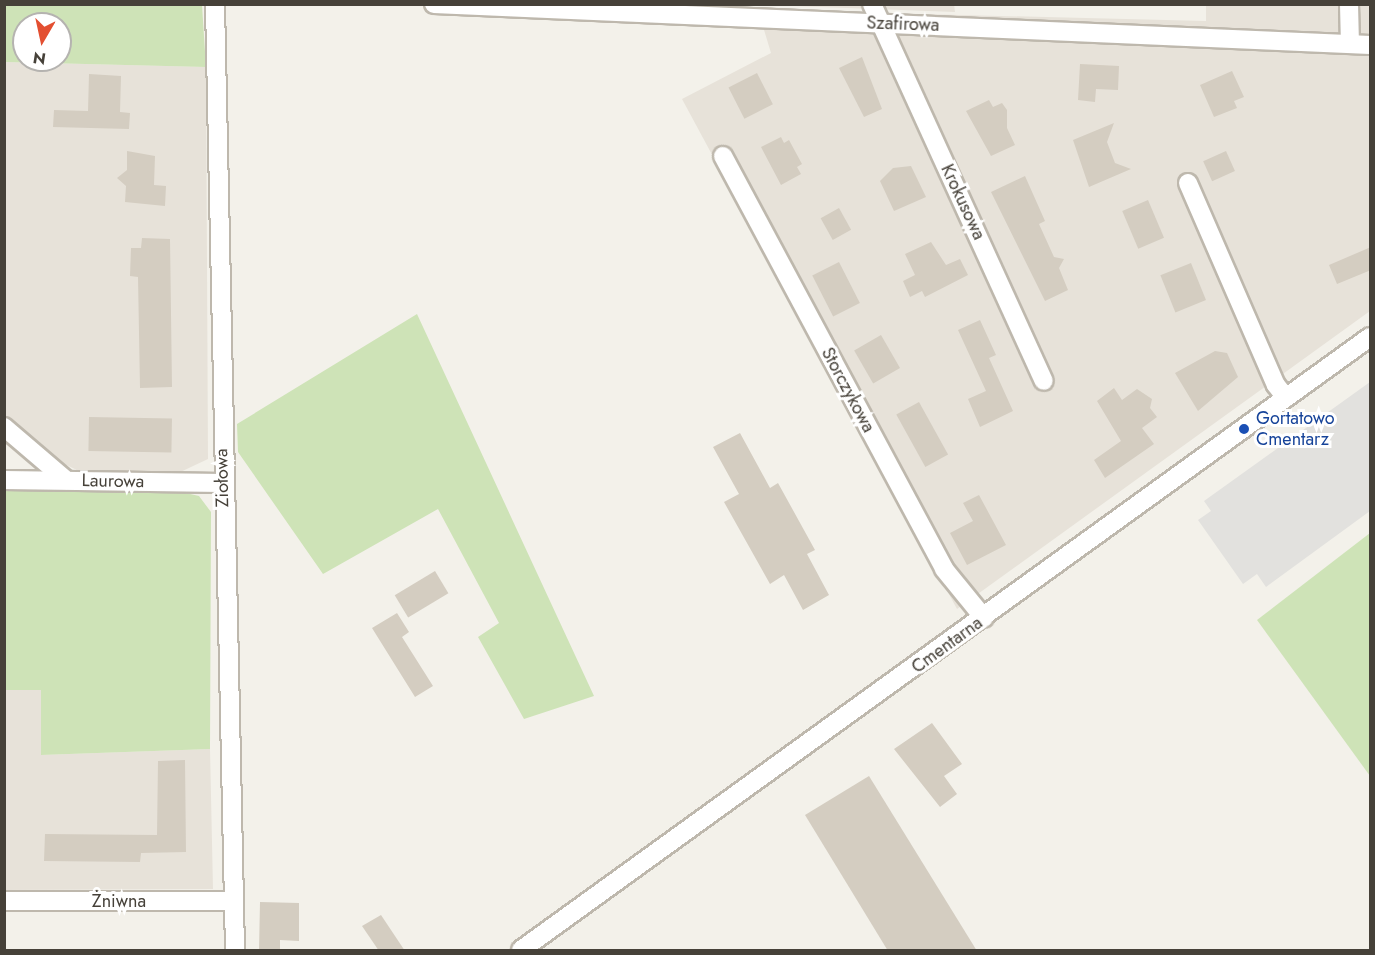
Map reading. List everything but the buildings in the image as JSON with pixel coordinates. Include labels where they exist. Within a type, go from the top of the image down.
[{"type":"street","name":"Ziołowa","points":[[215,4],[222,483],[235,951]]},
{"type":"street","name":"Szafirowa","points":[[435,4],[1371,45]]},
{"type":"street","name":"Krokusowa","points":[[872,4],[1044,381]]},
{"type":"street","points":[[1349,4],[1350,44]]},
{"type":"street","name":"Storczykowa","points":[[723,156],[944,569],[984,618]]},
{"type":"street","points":[[1188,183],[1276,385],[1286,399]]},
{"type":"street","name":"Cmentarna","points":[[521,951],[1371,338]]},
{"type":"street","points":[[4,427],[66,480]]},
{"type":"street","name":"Laurowa","points":[[4,480],[222,483]]},
{"type":"street","name":"Żniwna","points":[[4,901],[233,901]]},
{"type":"shaded area","points":[[954,4],[955,12],[767,5]]},
{"type":"shaded area","points":[[1206,5],[1370,5],[1370,311],[957,609],[682,99],[771,53],[758,10],[1206,21]]},
{"type":"shaded area","points":[[5,62],[12,62],[12,72],[72,72],[72,64],[206,67],[208,459],[174,475],[79,471],[58,461],[5,416]]},
{"type":"shaded area","points":[[1370,382],[1370,511],[1266,587],[1257,574],[1243,584],[1198,520],[1211,511],[1204,501]]},
{"type":"shaded area","points":[[4,690],[41,690],[41,755],[210,749],[213,889],[5,890]]},
{"type":"green space","points":[[5,4],[202,5],[206,67],[72,64],[72,12],[12,12],[12,62],[5,62]]},
{"type":"green space","points":[[417,314],[594,696],[524,719],[478,637],[499,623],[438,509],[323,574],[238,452],[237,424]]},
{"type":"green space","points":[[5,490],[177,491],[199,496],[211,512],[210,749],[41,755],[41,690],[5,690]]},
{"type":"green space","points":[[1370,533],[1370,776],[1257,620]]},
{"type":"place","name":"Gortatowo Cmentarz","points":[[1244,429]]}]
